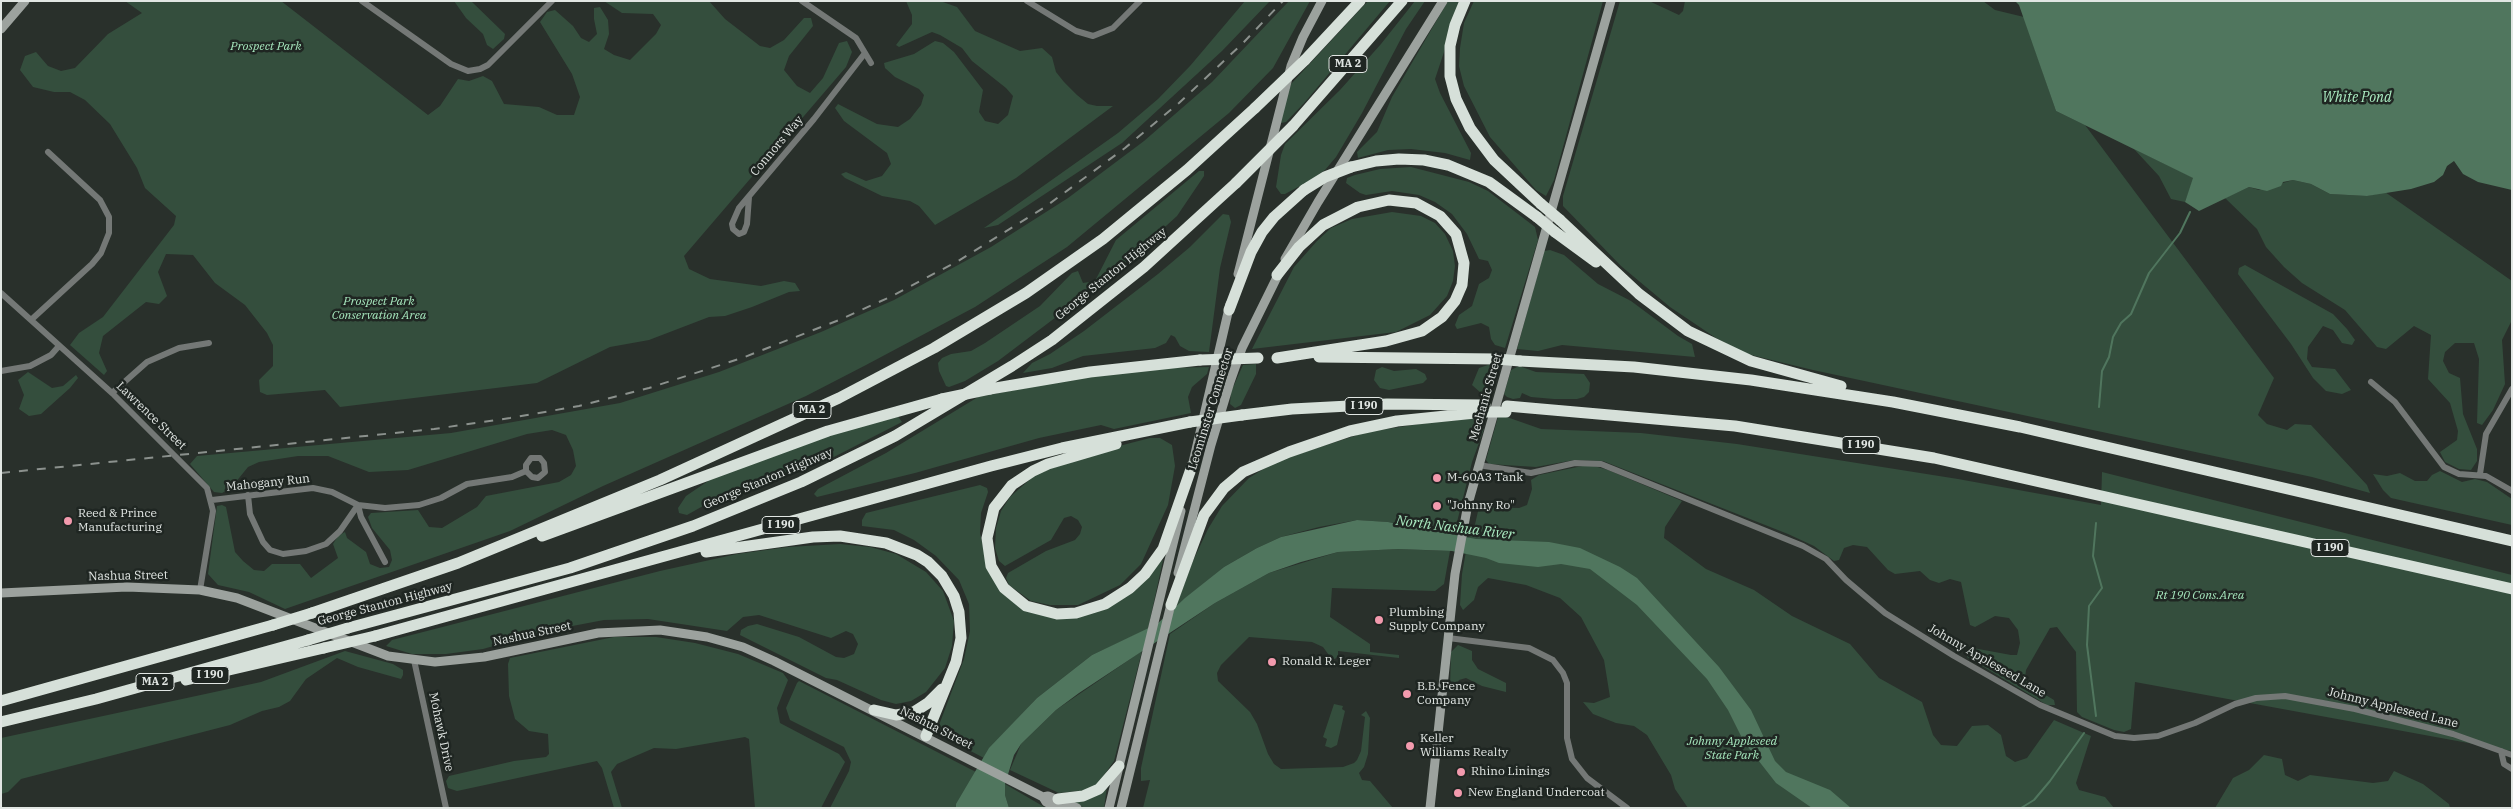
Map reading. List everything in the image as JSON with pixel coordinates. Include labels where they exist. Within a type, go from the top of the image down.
[{"type":"highway","name":"George Stanton Highway","points":[[1,701],[272,625],[458,563],[739,445],[934,348],[1026,292],[1103,239],[1187,170],[1255,108],[1305,60],[1360,1]]},
{"type":"highway","name":"George Stanton Highway","points":[[1,722],[96,699],[570,568],[685,529],[801,482],[895,436],[1052,340],[1144,267],[1236,183],[1293,126],[1402,1]]},
{"type":"highway","points":[[1465,1],[1455,25],[1450,46],[1450,76],[1456,99],[1468,123],[1488,152],[1541,204],[1557,226],[1688,331],[1740,357],[1805,377],[1932,409]]},
{"type":"highway","points":[[1229,310],[1251,252],[1274,216],[1304,190],[1325,177],[1350,167],[1376,161],[1399,159],[1424,160],[1448,165],[1490,182],[1537,217],[1557,226]]},
{"type":"highway","points":[[1277,275],[1299,247],[1323,226],[1358,207],[1389,200],[1404,200],[1422,205],[1444,219],[1460,244],[1464,267],[1462,285],[1455,301],[1442,317],[1422,331],[1386,341],[1277,358]]},
{"type":"highway","points":[[458,563],[543,536],[828,431],[942,399],[1080,374],[1200,360],[1258,358],[1497,359],[1634,367],[1751,380],[1932,409],[2020,427],[2512,541]]},
{"type":"highway","name":"I 190","points":[[96,699],[375,636],[1062,448],[1190,422],[1292,409],[1387,404],[1570,411],[1735,426],[1934,458],[2512,589]]},
{"type":"highway","points":[[1171,605],[1180,573],[1207,510],[1229,483],[1252,467],[1350,431],[1397,421],[1486,408]]},
{"type":"highway","points":[[1176,425],[1048,464],[1012,485],[994,508],[988,528],[988,556],[994,573],[1012,596],[1026,606],[1040,611],[1057,614],[1076,612],[1104,604],[1130,588],[1145,574],[1163,549],[1192,466]]},
{"type":"highway","points":[[640,563],[813,537],[861,538],[900,548],[917,555],[935,569],[947,584],[959,612],[960,647],[956,662],[926,736]]},
{"type":"highway","points":[[874,710],[896,715],[914,712],[928,703],[946,684]]},
{"type":"highway","points":[[1051,803],[1083,796],[1099,789],[1119,766]]},
{"type":"main road","points":[[1,29],[25,1]]},
{"type":"main road","name":"Leominster Connector","points":[[1109,808],[1229,310],[1287,80],[1303,37],[1322,1]]},
{"type":"main road","name":"Leominster Connector","points":[[1180,573],[1211,445],[1242,348],[1277,275],[1318,202],[1443,1]]},
{"type":"main road","name":"Mechanic Street","points":[[1430,808],[1455,574],[1464,523],[1478,465],[1494,416],[1610,1]]},
{"type":"main road","name":"Nashua Street","points":[[1,593],[126,587],[200,590],[237,598],[388,656],[414,660],[453,661],[484,657],[598,633],[638,629],[682,632],[743,647],[926,736],[1051,803],[1077,808]]},
{"type":"main road","points":[[1121,808],[1171,605]]},
{"type":"street","points":[[362,1],[455,66],[471,71],[488,65],[552,1]]},
{"type":"street","points":[[802,1],[856,38],[870,63]]},
{"type":"street","points":[[1027,1],[1076,31],[1093,36],[1113,28],[1140,1]]},
{"type":"street","name":"Connors Way","points":[[749,197],[747,224],[744,232],[739,234],[733,230],[734,217],[749,197],[822,109],[865,53]]},
{"type":"street","points":[[31,320],[92,264],[101,253],[109,233],[109,216],[100,200],[48,152]]},
{"type":"street","name":"Lawrence Street","points":[[1,293],[112,393],[202,482],[212,500]]},
{"type":"street","points":[[112,393],[147,362],[179,348],[209,343]]},
{"type":"street","points":[[1,371],[30,366],[51,355],[59,346]]},
{"type":"street","points":[[2371,382],[2395,402],[2444,467],[2462,475],[2480,474],[2512,491]]},
{"type":"street","points":[[2480,474],[2486,434],[2512,389]]},
{"type":"street","name":"Johnny Appleseed Lane","points":[[1478,465],[1531,473],[1575,464],[1601,464],[1803,546],[1826,559],[1851,584],[1885,613],[1954,656],[2040,705],[2115,736],[2134,738],[2164,735],[2235,704],[2256,698],[2285,696],[2355,709],[2453,734],[2512,755]]},
{"type":"street","name":"Mahogany Run","points":[[212,500],[314,488],[332,492],[358,505],[385,508],[418,505],[441,498],[461,486],[512,477],[526,471]]},
{"type":"street","points":[[248,496],[250,514],[263,542],[270,550],[282,554],[306,551],[326,544],[340,531],[358,505]]},
{"type":"street","points":[[200,590],[212,519],[212,500]]},
{"type":"street","points":[[358,505],[361,517],[385,562]]},
{"type":"street","points":[[1448,638],[1529,648],[1553,660],[1563,673],[1567,683],[1567,738],[1572,759],[1588,778],[1627,808]]},
{"type":"street","name":"Mohawk Drive","points":[[414,660],[444,807]]},
{"type":"street","points":[[2501,751],[2504,764],[2512,769]]},
{"type":"green space","points":[[125,1],[281,1],[428,115],[440,106],[458,79],[469,81],[483,76],[492,81],[504,104],[539,107],[557,115],[574,115],[580,97],[572,74],[540,22],[547,12],[555,10],[573,26],[581,38],[589,42],[597,34],[594,8],[600,7],[608,20],[609,34],[604,49],[614,55],[630,60],[656,34],[661,25],[653,14],[622,13],[604,1],[709,1],[725,19],[760,46],[770,48],[784,40],[804,18],[811,18],[813,26],[789,56],[784,70],[797,86],[810,93],[823,78],[839,43],[847,41],[852,52],[846,67],[684,256],[689,269],[710,279],[761,286],[784,281],[795,283],[800,291],[789,292],[725,316],[709,317],[649,340],[610,347],[537,383],[340,407],[325,390],[267,395],[260,392],[259,380],[273,366],[273,345],[267,333],[245,305],[215,283],[193,255],[166,254],[158,272],[167,296],[159,304],[146,302],[103,336],[99,353],[107,371],[104,375],[70,345],[79,333],[103,317],[174,225],[176,216],[145,188],[137,168],[110,124],[85,100],[70,92],[54,92],[33,87],[20,70],[25,56],[36,52],[48,66],[61,71],[75,68],[108,34],[142,13]]},
{"type":"green space","points":[[454,1],[471,1],[505,34],[504,39],[493,49],[487,45],[483,34],[466,18]]},
{"type":"green space","points":[[906,1],[940,1],[957,7],[975,31],[1020,51],[1042,48],[1052,57],[1056,72],[1064,82],[1088,104],[1113,106],[1016,178],[935,225],[919,206],[910,201],[882,196],[845,178],[841,174],[846,172],[866,181],[882,176],[891,164],[887,153],[844,121],[835,108],[838,104],[877,124],[898,127],[910,119],[921,105],[924,95],[919,89],[895,77],[885,68],[884,63],[914,54],[935,41],[943,43],[954,52],[983,90],[979,112],[985,121],[998,124],[1008,115],[1013,96],[1006,88],[972,61],[962,48],[940,35],[932,32],[899,47],[896,45],[912,24],[912,15]]},
{"type":"green space","points":[[1245,1],[1270,1],[1222,51],[1122,143],[998,225],[984,228],[1118,133],[1158,99],[1190,66]]},
{"type":"green space","points":[[1289,1],[1310,1],[1273,68],[1229,113],[1067,247],[975,307],[866,365],[806,396],[603,486],[510,531],[285,609],[249,592],[218,585],[208,574],[217,506],[222,505],[226,507],[235,552],[254,570],[264,571],[272,564],[300,564],[311,578],[338,558],[333,544],[338,536],[345,532],[347,538],[366,552],[370,564],[380,568],[389,567],[392,560],[390,550],[372,528],[368,517],[371,513],[418,510],[429,527],[442,528],[477,507],[486,496],[559,482],[571,475],[576,466],[573,450],[566,435],[552,430],[527,434],[408,470],[369,472],[328,456],[298,456],[259,462],[248,467],[231,488],[222,493],[214,492],[190,464],[197,456],[451,433],[620,403],[719,372],[821,332],[894,300],[991,247],[1068,198],[1144,141],[1212,82]]},
{"type":"green space","points":[[1368,1],[1390,1],[1305,102],[1286,122],[1281,123],[1279,121],[1291,84]]},
{"type":"green space","points":[[1415,1],[1425,1],[1406,29],[1362,113],[1336,157],[1325,170],[1311,180],[1285,194],[1281,194],[1276,187],[1281,155],[1285,144],[1340,90],[1381,44]]},
{"type":"green space","points":[[1448,1],[1461,1],[1435,79],[1440,93],[1471,153],[1470,160],[1445,153],[1411,149],[1388,150],[1358,158],[1357,152],[1377,132],[1392,97]]},
{"type":"green space","points":[[1474,1],[1603,1],[1554,180],[1546,196],[1536,190],[1490,137],[1464,86],[1459,66],[1460,48],[1464,23]]},
{"type":"green space","points":[[1620,1],[1649,1],[1679,15],[1683,11],[1685,1],[1983,1],[1995,10],[2024,17],[2056,111],[2085,125],[2274,378],[2258,415],[2267,424],[2287,430],[2295,424],[2311,425],[2367,485],[2370,493],[2312,477],[1813,370],[1747,354],[1716,338],[1670,307],[1621,266],[1563,206],[1563,196]]},
{"type":"green space","points":[[2134,149],[2194,178],[2185,202],[2171,199],[2159,176]]},
{"type":"green space","points":[[1411,167],[1469,182],[1488,191],[1535,227],[1538,240],[1505,348],[1495,345],[1491,339],[1489,327],[1481,323],[1457,329],[1455,325],[1459,315],[1472,306],[1479,284],[1489,278],[1492,270],[1488,261],[1479,259],[1467,234],[1452,214],[1435,202],[1419,195],[1392,191],[1366,195],[1346,183],[1347,178],[1355,175],[1380,169]]},
{"type":"green space","points":[[1199,171],[1204,171],[1204,176],[1177,216],[1113,274],[998,361],[965,381],[949,387],[946,386],[939,371],[938,363],[942,358],[951,354],[971,351],[985,343],[1040,306],[1072,273],[1078,271],[1083,283],[1095,281],[1116,240]]},
{"type":"green space","points":[[2293,180],[2311,184],[2330,194],[2367,196],[2385,192],[2512,281],[2512,320],[2502,340],[2505,384],[2493,410],[2482,425],[2477,423],[2479,359],[2474,343],[2455,343],[2445,352],[2443,361],[2449,373],[2460,378],[2463,414],[2477,449],[2477,461],[2471,470],[2459,469],[2445,462],[2440,452],[2457,440],[2458,431],[2450,403],[2428,379],[2431,335],[2414,326],[2386,349],[2377,347],[2345,310],[2302,283],[2284,267],[2266,247],[2257,229],[2225,198],[2249,187],[2259,190]]},
{"type":"green space","points":[[1392,212],[1421,216],[1435,223],[1445,234],[1453,251],[1455,266],[1453,281],[1447,296],[1430,315],[1396,332],[1252,349],[1294,267],[1317,241],[1331,228],[1352,219]]},
{"type":"green space","points":[[1223,214],[1229,215],[1231,222],[1220,268],[1209,352],[1189,351],[1180,346],[1175,337],[1171,335],[1166,343],[1155,348],[1083,356],[1052,368],[1023,373],[1032,363],[1050,354],[1084,331],[1158,274],[1190,247]]},
{"type":"green space","points":[[1550,250],[1564,255],[1598,284],[1631,301],[1678,336],[1692,344],[1695,357],[1562,345],[1538,351],[1517,349],[1544,251]]},
{"type":"green space","points":[[2245,265],[2333,314],[2347,329],[2355,340],[2352,345],[2342,343],[2333,330],[2323,326],[2308,347],[2307,359],[2312,367],[2335,369],[2351,390],[2342,394],[2326,391],[2313,378],[2291,344],[2238,274],[2239,268]]},
{"type":"green space","points":[[1256,364],[1256,374],[1241,405],[1235,408],[1230,404],[1231,392],[1243,365]]},
{"type":"green space","points":[[1491,364],[1497,368],[1492,390],[1488,393],[1481,393],[1472,385],[1479,368]]},
{"type":"green space","points":[[1519,366],[1536,372],[1584,374],[1590,383],[1589,392],[1584,397],[1577,399],[1531,397],[1522,393],[1520,398],[1513,399],[1507,397],[1504,394],[1511,370]]},
{"type":"green space","points":[[1209,367],[1207,374],[1192,387],[1188,397],[1191,413],[1114,429],[1101,425],[1039,438],[915,473],[817,497],[814,494],[818,489],[886,453],[978,397],[1073,379],[1165,368]]},
{"type":"green space","points":[[1382,367],[1394,371],[1416,369],[1425,374],[1427,379],[1423,383],[1389,390],[1380,388],[1374,380],[1376,370]]},
{"type":"green space","points":[[28,372],[52,388],[63,386],[76,375],[78,378],[70,388],[41,414],[29,416],[19,409],[24,395],[18,380]]},
{"type":"green space","points":[[897,415],[902,422],[828,460],[771,481],[753,484],[726,493],[687,515],[679,513],[678,508],[686,496],[717,475],[802,443]]},
{"type":"green space","name":"Rt 190 Cons.Area","points":[[1501,415],[1541,429],[1641,433],[1737,444],[1958,479],[2101,505],[2102,472],[2512,575],[2512,751],[2135,682],[2131,729],[2124,732],[2114,730],[2082,717],[2077,712],[2076,652],[2057,627],[2050,628],[2026,670],[2025,678],[2029,685],[2054,700],[2055,705],[2047,705],[1967,657],[1967,652],[1973,648],[2017,655],[2020,643],[2018,630],[2009,618],[1995,616],[1975,627],[1970,625],[1961,582],[1950,579],[1939,583],[1930,580],[1920,571],[1895,574],[1888,570],[1867,547],[1853,545],[1844,548],[1839,560],[1834,561],[1814,546],[1788,534],[1603,461],[1574,460],[1536,467],[1489,464],[1486,460],[1498,417]]},
{"type":"green space","points":[[1481,419],[1479,427],[1484,429],[1472,462],[1454,534],[1388,522],[1357,520],[1319,527],[1281,537],[1257,548],[1224,567],[1176,606],[1192,563],[1208,529],[1222,506],[1249,478],[1276,461],[1367,432],[1426,423]]},
{"type":"green space","points":[[1150,438],[1160,438],[1172,445],[1175,466],[1168,505],[1141,564],[1120,585],[1078,605],[1050,605],[1031,601],[1009,585],[1006,578],[1008,573],[1046,551],[1075,540],[1080,534],[1082,527],[1078,520],[1071,516],[1064,518],[1051,540],[1005,566],[999,561],[995,548],[996,528],[1001,511],[1010,497],[1036,474],[1096,452]]},
{"type":"green space","name":"Johnny Appleseed State Park","points":[[1582,466],[1594,466],[1608,470],[1682,501],[1665,527],[1664,538],[1706,569],[1754,590],[1792,616],[1850,644],[1879,678],[1922,702],[1933,735],[1941,745],[1957,746],[1972,726],[1988,725],[2001,735],[2006,756],[2015,762],[2027,758],[2054,720],[2091,736],[2076,783],[2079,790],[2105,797],[2114,808],[1688,808],[1675,789],[1671,775],[1647,735],[1634,726],[1616,723],[1593,714],[1583,702],[1594,703],[1610,697],[1604,660],[1581,617],[1560,598],[1526,585],[1488,578],[1478,587],[1474,600],[1463,610],[1460,605],[1462,574],[1469,534],[1473,533],[1479,507],[1519,508],[1527,505],[1532,489],[1531,480],[1539,475]]},
{"type":"green space","points":[[2440,471],[2462,482],[2475,479],[2487,482],[2512,499],[2512,525],[2391,498],[2383,490],[2373,474],[2387,476],[2400,473],[2415,481],[2427,481],[2432,475]]},
{"type":"green space","points":[[980,485],[987,488],[988,492],[981,513],[980,533],[989,573],[1021,606],[1089,613],[1163,560],[1148,629],[1092,655],[1037,698],[990,748],[984,758],[936,733],[964,659],[970,631],[969,604],[959,580],[936,556],[914,540],[894,530],[862,526],[862,520],[866,513]]},
{"type":"green space","points":[[840,544],[870,547],[896,554],[926,572],[943,591],[954,621],[952,646],[945,668],[926,692],[911,701],[896,704],[881,700],[837,680],[826,678],[740,635],[741,630],[757,624],[799,637],[836,657],[844,658],[854,654],[858,644],[853,634],[846,631],[831,638],[759,615],[743,617],[727,631],[648,619],[604,620],[546,631],[483,649],[446,654],[412,654],[386,646],[392,640],[660,571],[737,554],[788,547]]},
{"type":"green space","points":[[1398,549],[1450,551],[1444,584],[1435,591],[1332,588],[1330,617],[1370,644],[1370,652],[1399,655],[1399,658],[1338,651],[1338,656],[1335,659],[1331,658],[1323,647],[1312,642],[1249,637],[1221,665],[1217,673],[1218,681],[1250,712],[1257,724],[1268,754],[1274,764],[1281,769],[1343,767],[1354,763],[1361,751],[1365,717],[1361,715],[1366,711],[1370,718],[1368,754],[1364,767],[1359,773],[1362,780],[1370,781],[1393,808],[1143,808],[1150,780],[1141,781],[1141,768],[1170,634],[1215,603],[1269,573],[1338,552]]},
{"type":"green space","points":[[614,637],[656,637],[695,643],[738,654],[783,673],[788,680],[777,708],[780,723],[839,754],[845,762],[821,808],[755,808],[749,739],[745,737],[676,749],[654,748],[617,764],[611,772],[622,808],[614,808],[602,768],[597,761],[457,791],[448,788],[446,781],[449,776],[514,761],[546,757],[549,754],[548,734],[529,731],[515,719],[509,696],[508,664],[510,658]]},
{"type":"green space","points":[[1458,645],[1472,651],[1472,660],[1478,669],[1506,683],[1506,692],[1482,686],[1466,678],[1459,680],[1454,690],[1450,687],[1451,652]]},
{"type":"green space","points":[[345,651],[393,664],[403,670],[403,675],[401,679],[358,667],[337,658],[306,679],[290,701],[279,707],[262,711],[230,725],[21,779],[8,792],[1,794],[1,738],[261,682]]},
{"type":"green space","points":[[1142,651],[1114,761],[1099,782],[1089,790],[1059,793],[1010,770],[1021,744],[1056,710]]},
{"type":"green space","points":[[799,681],[976,772],[974,777],[978,808],[830,808],[849,771],[851,762],[844,747],[790,720],[786,708]]},
{"type":"green space","points":[[1334,704],[1343,706],[1342,709],[1345,711],[1337,745],[1331,748],[1325,746],[1327,739],[1323,737]]},
{"type":"green space","points":[[2264,755],[2282,759],[2285,775],[2298,781],[2310,775],[2373,783],[2388,781],[2394,771],[2423,784],[2449,804],[2450,808],[2215,808],[2233,778],[2249,770]]},
{"type":"green space","points":[[1005,784],[1046,808],[1009,808],[1005,795]]},
{"type":"green space","points":[[1107,786],[1104,808],[1085,808],[1072,802]]},
{"type":"water","name":"White Pond","points":[[2015,1],[2512,1],[2512,190],[2478,182],[2463,174],[2454,161],[2447,166],[2443,175],[2434,182],[2411,189],[2367,196],[2330,194],[2311,184],[2293,180],[2283,182],[2281,186],[2267,191],[2249,187],[2199,211],[2185,202],[2193,178],[2056,111],[2019,5]]},
{"type":"water","points":[[1357,520],[1388,522],[1476,539],[1549,542],[1580,548],[1620,567],[1637,578],[1719,667],[1751,710],[1775,761],[1786,772],[1830,790],[1851,808],[1812,808],[1776,783],[1744,742],[1728,710],[1707,679],[1637,605],[1590,569],[1561,564],[1538,567],[1499,563],[1486,558],[1452,551],[1398,549],[1338,552],[1301,562],[1269,573],[1215,603],[1079,693],[1056,710],[1021,744],[1014,755],[1005,784],[1005,795],[1009,808],[956,808],[956,804],[989,748],[1037,698],[1092,655],[1157,624],[1185,598],[1224,567],[1257,548],[1281,537]]},
{"type":"waterway","points":[[2099,407],[2102,371],[2109,357],[2113,337],[2121,323],[2131,314],[2149,273],[2180,233],[2190,212]]},
{"type":"waterway","points":[[2096,523],[2093,556],[2102,588],[2089,606],[2087,645],[2096,716]]},
{"type":"waterway","points":[[2021,808],[2034,800],[2050,781],[2084,733]]},
{"type":"railway","points":[[1,473],[434,429],[510,418],[579,406],[649,388],[742,358],[839,320],[890,297],[958,261],[1045,207],[1125,148],[1179,103],[1243,43],[1283,1]]},
{"type":"place","name":"M-60A3 Tank","points":[[1437,478]]},
{"type":"place","name":"\"Johnny Ro\"","points":[[1437,506]]},
{"type":"place","name":"Reed & Prince Manufacturing","points":[[68,521]]},
{"type":"place","name":"Plumbing Supply Company","points":[[1379,620]]},
{"type":"place","name":"Ronald R. Leger","points":[[1272,662]]},
{"type":"place","name":"B.B. Fence Company","points":[[1407,694]]},
{"type":"place","name":"Keller Williams Realty","points":[[1410,746]]},
{"type":"place","name":"Rhino Linings","points":[[1461,772]]},
{"type":"place","name":"New England Undercoat","points":[[1458,793]]},
{"type":"park label","name":"Prospect Park","points":[[266,47]]},
{"type":"park label","name":"Prospect Park Conservation Area","points":[[379,309]]},
{"type":"water label","name":"North Nashua River","points":[[1455,528]]}]
